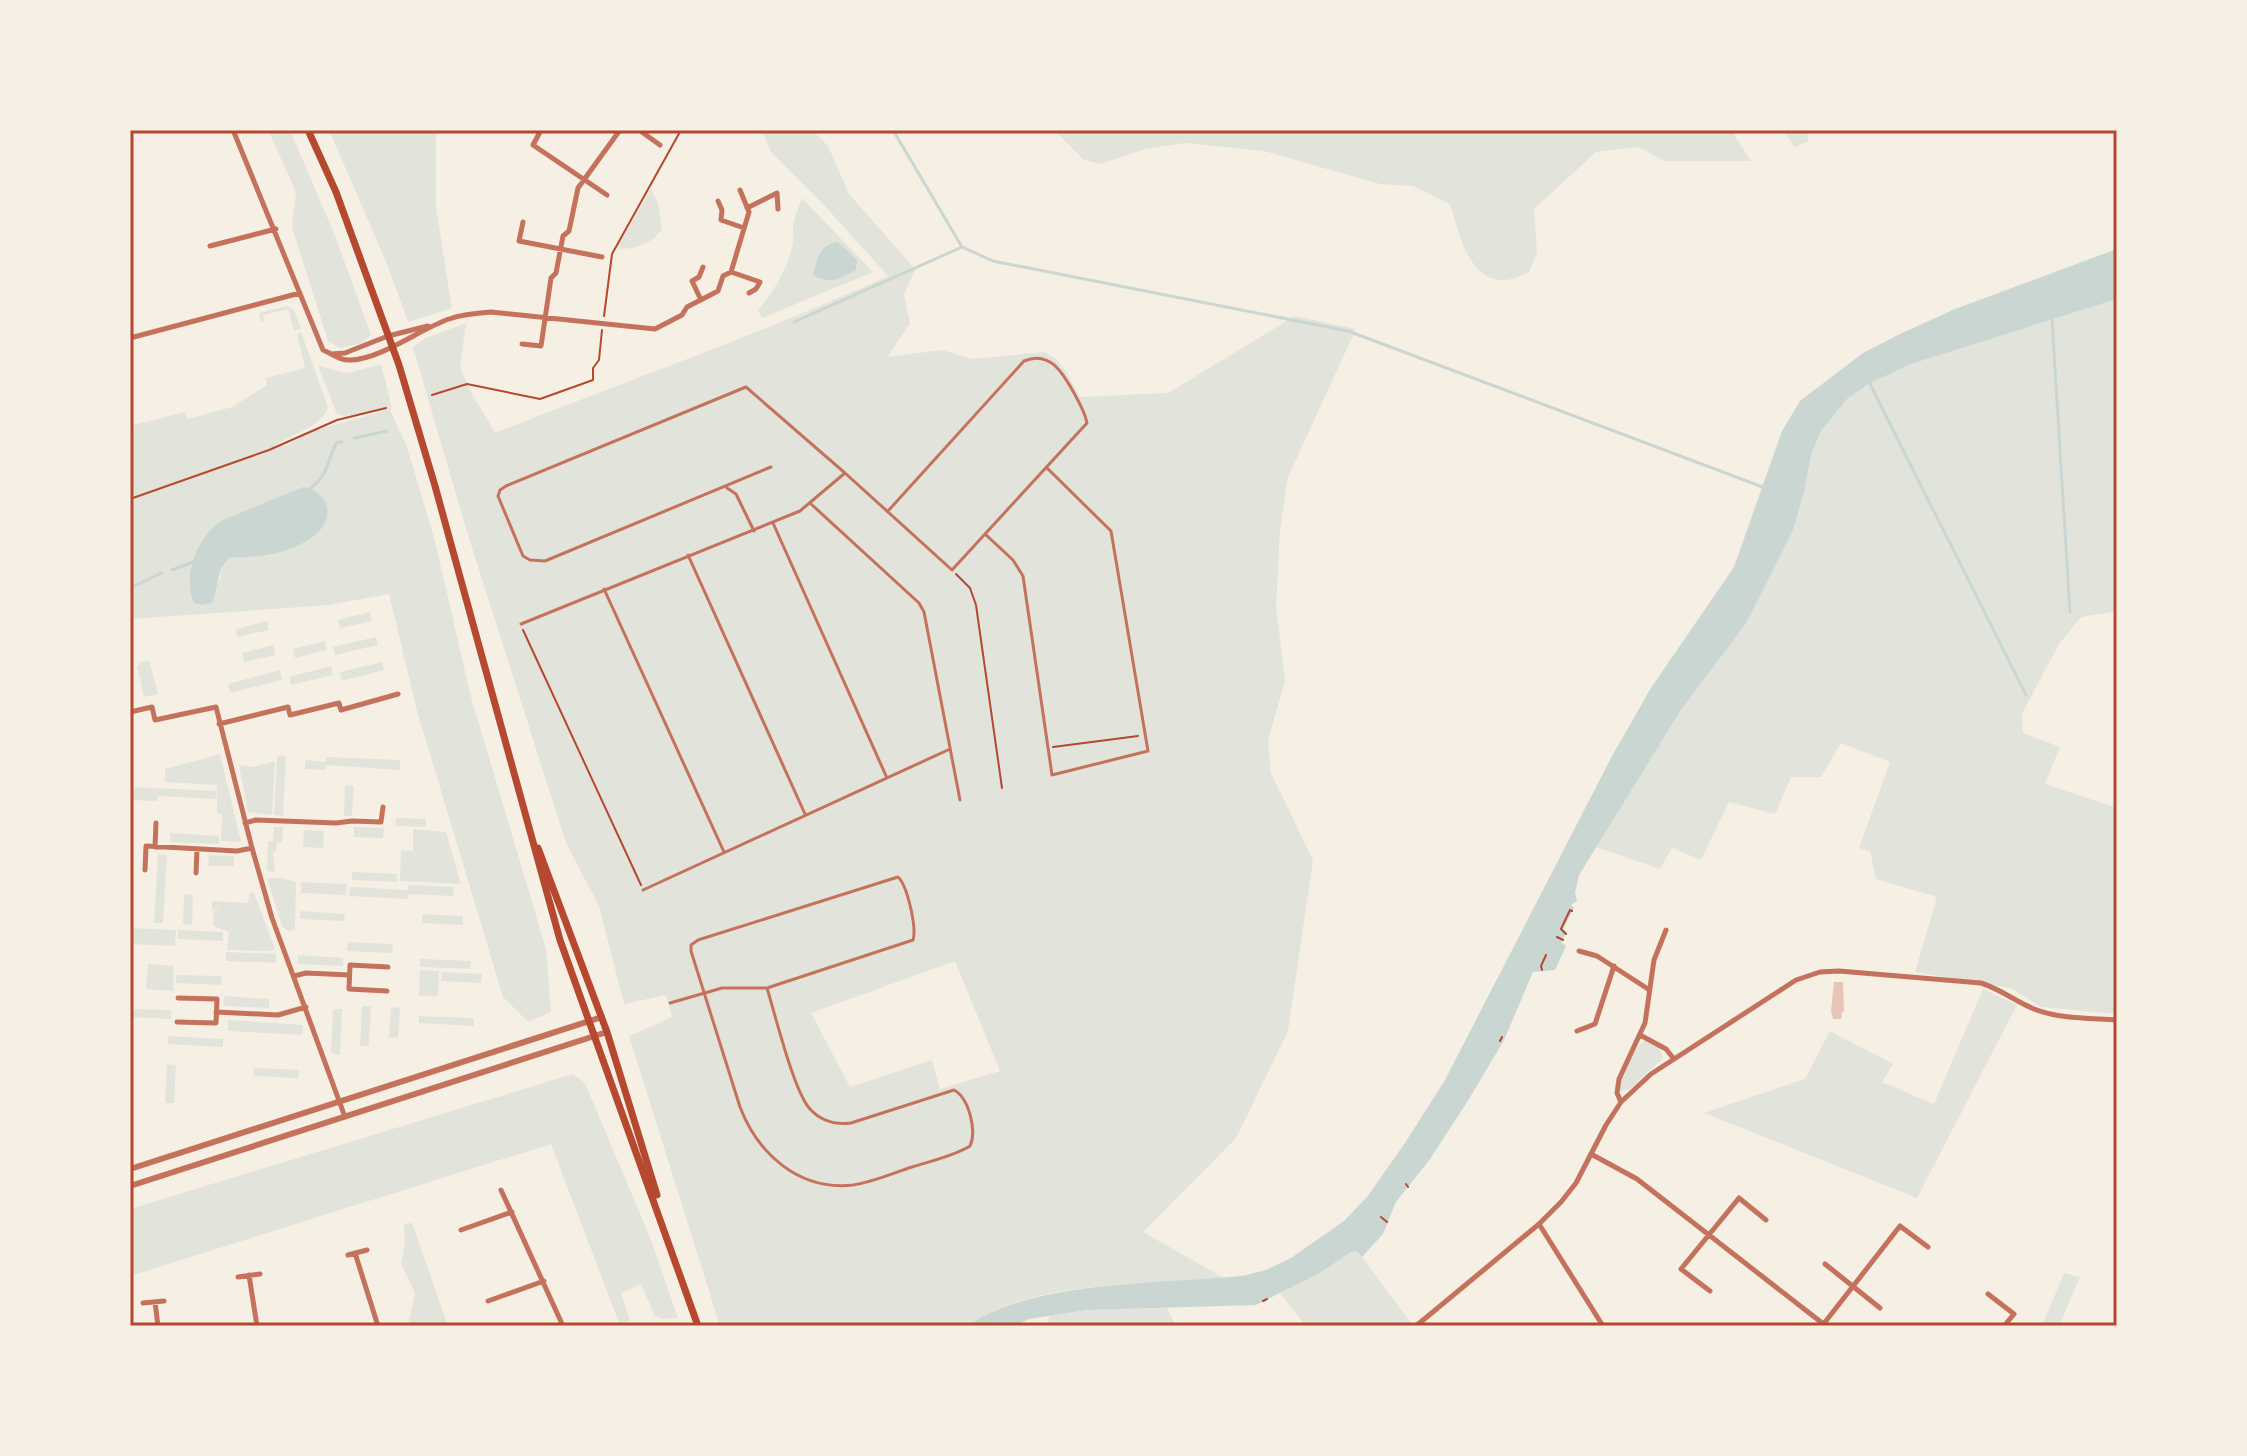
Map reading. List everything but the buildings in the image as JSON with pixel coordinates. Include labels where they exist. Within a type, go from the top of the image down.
[{"type":"main road","points":[[308,130],[336,192],[392,347],[435,486],[529,823],[541,878],[593,1037],[664,1225],[698,1326]]},
{"type":"main road","points":[[529,823],[602,1017],[638,1126],[664,1225]]},
{"type":"street","points":[[233,130],[323,350],[339,359],[354,360],[392,347],[437,324]]},
{"type":"street","points":[[522,344],[541,346],[551,278],[556,273],[563,236],[569,231],[578,188],[620,130]]},
{"type":"street","points":[[639,130],[660,145]]},
{"type":"street","points":[[540,132],[533,145],[607,195]]},
{"type":"street","points":[[731,272],[749,212],[740,190]]},
{"type":"street","points":[[747,208],[777,193],[778,209]]},
{"type":"street","points":[[718,201],[722,210],[721,220],[744,228]]},
{"type":"street","points":[[523,222],[519,241],[602,257]]},
{"type":"street","points":[[210,246],[276,229]]},
{"type":"street","points":[[701,300],[692,281],[699,277],[703,267]]},
{"type":"street","points":[[331,354],[345,353],[388,336],[467,314],[491,312],[655,329],[718,291],[723,276],[731,272],[760,282],[749,293]]},
{"type":"street","points":[[130,338],[300,293]]},
{"type":"street","points":[[219,724],[288,707],[290,715],[339,703],[341,710],[398,694]]},
{"type":"street","points":[[130,712],[152,707],[155,720],[216,707],[275,926],[345,1117]]},
{"type":"street","points":[[245,823],[256,820],[381,822],[383,807]]},
{"type":"street","points":[[155,847],[156,823]]},
{"type":"street","points":[[145,870],[146,846],[237,851],[252,848]]},
{"type":"street","points":[[196,873],[197,849]]},
{"type":"street","points":[[1621,1102],[1617,1093],[1619,1079],[1648,1011],[1648,989],[1654,960],[1666,930]]},
{"type":"street","points":[[1579,951],[1597,956],[1648,989]]},
{"type":"street","points":[[387,991],[349,989],[349,975],[350,965],[388,967]]},
{"type":"street","points":[[1577,1031],[1595,1024],[1614,966]]},
{"type":"street","points":[[1416,1326],[1539,1224],[1568,1192],[1621,1102],[1651,1074],[1796,980],[1820,972],[1839,971],[1981,983],[2044,1012],[2117,1020]]},
{"type":"street","points":[[294,976],[306,973],[349,975]]},
{"type":"street","points":[[177,1022],[216,1023],[217,999],[178,998]]},
{"type":"street","points":[[216,1012],[278,1015],[306,1007]]},
{"type":"street","points":[[130,1169],[602,1017]]},
{"type":"street","points":[[130,1186],[607,1032]]},
{"type":"street","points":[[1640,1035],[1666,1049],[1674,1059]]},
{"type":"street","points":[[1591,1154],[1637,1179],[1823,1325],[1900,1226],[1928,1247]]},
{"type":"street","points":[[501,1190],[563,1326]]},
{"type":"street","points":[[1710,1291],[1681,1269],[1708,1234],[1739,1198],[1766,1220]]},
{"type":"street","points":[[461,1230],[512,1212]]},
{"type":"street","points":[[1539,1224],[1603,1326]]},
{"type":"street","points":[[348,1255],[367,1250]]},
{"type":"street","points":[[355,1253],[378,1326]]},
{"type":"street","points":[[1825,1264],[1880,1308]]},
{"type":"street","points":[[238,1277],[260,1274]]},
{"type":"street","points":[[249,1275],[257,1326]]},
{"type":"street","points":[[488,1301],[544,1281]]},
{"type":"street","points":[[1988,1294],[2014,1314],[2004,1326]]},
{"type":"street","points":[[143,1303],[164,1301]]},
{"type":"street","points":[[155,1302],[158,1326]]},
{"type":"lane","points":[[771,467],[545,561],[523,556],[498,496],[506,486],[746,387],[952,570],[1084,428],[1087,419],[1060,369],[1047,360],[1030,358],[1024,361],[888,511]]},
{"type":"lane","points":[[985,534],[1013,560],[1023,576],[1052,775],[1148,751],[1111,531],[1047,468]]},
{"type":"lane","points":[[521,624],[773,523],[811,504],[845,473]]},
{"type":"lane","points":[[725,487],[736,494],[754,531]]},
{"type":"lane","points":[[811,504],[919,603],[924,612],[960,800]]},
{"type":"lane","points":[[773,523],[887,778]]},
{"type":"lane","points":[[688,555],[806,815]]},
{"type":"lane","points":[[604,589],[724,853]]},
{"type":"lane","points":[[643,890],[950,749]]},
{"type":"lane","points":[[670,1003],[704,992],[767,988],[913,940],[914,928],[902,879],[893,877],[693,942],[691,951],[704,992],[740,1107],[751,1133],[765,1152],[792,1172],[816,1182],[857,1184],[970,1146],[973,1130],[962,1096],[954,1090],[851,1123],[836,1124],[816,1115],[803,1098],[767,988]]},
{"type":"path","points":[[432,395],[467,384],[540,399],[593,380],[593,368],[599,360],[612,254],[681,130]]},
{"type":"path","points":[[130,499],[269,450],[337,420],[386,408]]},
{"type":"path","points":[[952,570],[970,588],[976,605],[1002,788]]},
{"type":"path","points":[[521,624],[643,890]]},
{"type":"path","points":[[1048,748],[1146,735]]},
{"type":"path","points":[[1566,934],[1561,929],[1572,911]]},
{"type":"path","points":[[1557,937],[1563,940]]},
{"type":"path","points":[[1542,970],[1546,955]]},
{"type":"path","points":[[1381,1217],[1387,1222]]},
{"type":"shaded area","points":[[268,130],[290,130],[336,238],[371,335],[362,343],[340,348],[328,341],[292,227],[296,192]]},
{"type":"shaded area","points":[[329,130],[436,130],[436,208],[452,308],[408,322],[387,264]]},
{"type":"shaded area","points":[[762,130],[812,130],[828,146],[849,194],[915,269],[904,295],[910,324],[887,357],[942,350],[972,359],[1045,352],[1066,371],[1080,397],[1168,393],[1295,316],[1356,329],[1288,477],[1280,530],[1276,606],[1285,681],[1268,740],[1271,773],[1313,860],[1288,1031],[1236,1138],[1143,1232],[1224,1278],[1056,1292],[994,1311],[968,1326],[720,1326],[629,1036],[672,1017],[666,995],[624,1004],[599,906],[566,843],[467,532],[413,347],[426,338],[466,323],[460,367],[495,433],[742,337],[888,276],[771,152]],"holes":[[[955,961],[1000,1071],[940,1089],[932,1060],[850,1087],[811,1013]]]},
{"type":"shaded area","points":[[1054,130],[1731,130],[1751,161],[1665,161],[1638,147],[1596,152],[1534,209],[1537,253],[1529,272],[1505,280],[1492,278],[1473,264],[1461,240],[1450,204],[1413,186],[1380,184],[1264,151],[1185,143],[1145,149],[1101,164],[1084,160]]},
{"type":"shaded area","points":[[1784,130],[1809,130],[1808,142],[1794,147]]},
{"type":"shaded area","points":[[651,189],[658,203],[662,229],[642,245],[617,248]]},
{"type":"shaded area","points":[[802,198],[873,272],[762,318],[758,310],[775,287],[788,260],[794,221]]},
{"type":"shaded area","points":[[838,242],[857,260],[856,270],[835,280],[813,275],[823,249]]},
{"type":"shaded area","points":[[2117,249],[2117,299],[1908,365],[1867,385],[1847,399],[1821,431],[1811,455],[1793,530],[1745,625],[1681,710],[1579,875],[1575,893],[1577,901],[1571,905],[1574,908],[1563,929],[1567,932],[1561,942],[1566,946],[1555,970],[1533,972],[1504,1040],[1469,1099],[1430,1159],[1396,1202],[1383,1234],[1362,1257],[1357,1252],[1351,1252],[1321,1272],[1256,1305],[1086,1310],[1029,1319],[1013,1326],[968,1326],[994,1311],[1062,1292],[1242,1276],[1266,1270],[1291,1258],[1344,1221],[1367,1197],[1445,1080],[1611,758],[1651,688],[1734,567],[1782,431],[1800,401],[1863,353],[1900,334],[1955,309]]},
{"type":"shaded area","points":[[2117,299],[2117,611],[2081,617],[2059,644],[2022,714],[2023,733],[2060,747],[2045,784],[2117,808],[2117,1014],[2041,1007],[2011,988],[1915,972],[1937,897],[1876,879],[1870,851],[1859,848],[1890,762],[1841,743],[1821,777],[1791,777],[1775,814],[1729,802],[1701,860],[1672,848],[1660,869],[1596,847],[1681,710],[1745,625],[1801,505],[1811,455],[1821,431],[1847,399],[1867,385],[1908,365]]},
{"type":"shaded area","points":[[287,306],[294,310],[301,329],[294,331],[288,309],[263,315],[264,322],[261,321],[259,313]]},
{"type":"shaded area","points":[[301,332],[328,407],[313,425],[276,445],[286,446],[309,432],[383,411],[344,416],[337,414],[318,366],[348,373],[381,364],[390,410],[407,447],[435,541],[471,697],[546,949],[551,1012],[528,1022],[503,997],[417,711],[389,594],[329,605],[130,619],[130,426],[185,412],[187,419],[232,407],[267,385],[266,378],[305,368],[297,334]],"holes":[[[290,549],[270,555],[229,558],[221,568],[220,582],[193,562]]]},
{"type":"shaded area","points":[[303,487],[318,493],[326,505],[325,523],[319,531],[301,544],[281,552],[229,558],[221,568],[213,602],[203,605],[194,603],[191,569],[199,547],[212,528],[221,521]]},
{"type":"shaded area","points":[[370,612],[372,621],[340,628],[338,620]]},
{"type":"shaded area","points":[[267,621],[269,630],[237,637],[236,629]]},
{"type":"shaded area","points":[[376,637],[378,645],[335,655],[333,647]]},
{"type":"shaded area","points":[[325,641],[326,650],[295,658],[293,649]]},
{"type":"shaded area","points":[[273,645],[276,655],[244,662],[242,653]]},
{"type":"shaded area","points":[[149,660],[158,694],[144,697],[137,667]]},
{"type":"shaded area","points":[[382,662],[384,670],[342,681],[340,672]]},
{"type":"shaded area","points":[[331,666],[333,675],[291,685],[289,677]]},
{"type":"shaded area","points":[[280,670],[282,680],[230,693],[228,684]]},
{"type":"shaded area","points":[[220,754],[241,842],[221,841],[222,814],[217,813],[217,785],[165,782],[165,769]]},
{"type":"shaded area","points":[[277,756],[286,756],[283,816],[274,815]]},
{"type":"shaded area","points":[[326,757],[400,760],[400,770],[326,765],[325,770],[305,769],[305,760],[325,762]]},
{"type":"shaded area","points":[[275,761],[272,815],[248,812],[239,765],[253,767]]},
{"type":"shaded area","points":[[345,785],[354,786],[352,816],[344,816]]},
{"type":"shaded area","points":[[130,787],[217,791],[216,799],[158,796],[157,801],[130,800]]},
{"type":"shaded area","points":[[396,818],[426,819],[426,827],[396,826]]},
{"type":"shaded area","points":[[274,827],[283,827],[282,842],[277,842],[276,852],[273,852],[275,872],[267,871],[268,842],[273,841]]},
{"type":"shaded area","points":[[354,827],[384,828],[383,838],[354,837]]},
{"type":"shaded area","points":[[413,829],[446,832],[461,884],[400,881],[401,850],[413,851]]},
{"type":"shaded area","points":[[304,830],[324,831],[323,848],[303,847]]},
{"type":"shaded area","points":[[170,833],[219,836],[219,844],[170,842]]},
{"type":"shaded area","points":[[158,854],[167,855],[163,923],[154,923]]},
{"type":"shaded area","points":[[209,855],[234,856],[234,866],[208,866]]},
{"type":"shaded area","points":[[352,872],[397,874],[397,882],[352,880]]},
{"type":"shaded area","points":[[267,878],[296,882],[295,930],[288,931],[282,926]]},
{"type":"shaded area","points":[[301,882],[347,884],[346,895],[301,893]]},
{"type":"shaded area","points":[[409,885],[454,887],[453,896],[409,894],[408,899],[349,896],[350,887],[408,890]]},
{"type":"shaded area","points":[[250,892],[254,893],[275,949],[227,950],[229,932],[213,926],[214,911],[221,910],[212,909],[212,901],[248,903]]},
{"type":"shaded area","points":[[184,894],[193,895],[192,925],[183,924]]},
{"type":"shaded area","points":[[300,911],[345,914],[344,921],[300,919]]},
{"type":"shaded area","points":[[422,914],[463,916],[463,925],[422,923]]},
{"type":"shaded area","points":[[130,928],[176,930],[175,946],[130,944]]},
{"type":"shaded area","points":[[178,930],[223,932],[223,941],[178,939]]},
{"type":"shaded area","points":[[348,942],[393,944],[392,953],[347,951]]},
{"type":"shaded area","points":[[226,952],[276,954],[276,963],[226,961]]},
{"type":"shaded area","points":[[298,955],[343,958],[343,966],[297,964]]},
{"type":"shaded area","points":[[420,959],[471,961],[470,969],[420,967]]},
{"type":"shaded area","points":[[148,964],[174,966],[173,991],[146,989]]},
{"type":"shaded area","points":[[420,970],[439,971],[438,996],[419,996]]},
{"type":"shaded area","points":[[442,972],[482,974],[481,983],[441,981]]},
{"type":"shaded area","points":[[176,975],[222,976],[221,985],[176,983]]},
{"type":"shaded area","points":[[1983,989],[2017,1005],[1917,1198],[1704,1113],[1805,1079],[1830,1031],[1893,1064],[1882,1082],[1934,1104]]},
{"type":"shaded area","points":[[224,996],[269,999],[269,1008],[223,1006]]},
{"type":"shaded area","points":[[362,1006],[371,1006],[369,1046],[360,1046]]},
{"type":"shaded area","points":[[391,1007],[400,1008],[398,1038],[389,1037]]},
{"type":"shaded area","points":[[130,1009],[171,1010],[171,1019],[130,1017]]},
{"type":"shaded area","points":[[333,1009],[342,1009],[340,1055],[331,1053]]},
{"type":"shaded area","points":[[419,1016],[474,1018],[474,1026],[419,1023]]},
{"type":"shaded area","points":[[228,1020],[303,1025],[302,1035],[228,1031]]},
{"type":"shaded area","points":[[168,1036],[223,1039],[223,1047],[168,1044]]},
{"type":"shaded area","points":[[1646,1040],[1659,1047],[1663,1058],[1631,1088],[1621,1092],[1619,1088],[1630,1061]]},
{"type":"shaded area","points":[[167,1064],[176,1065],[174,1103],[165,1103]]},
{"type":"shaded area","points":[[254,1068],[299,1070],[298,1078],[254,1076]]},
{"type":"shaded area","points":[[573,1074],[585,1083],[651,1240],[678,1318],[655,1316],[641,1284],[621,1293],[630,1321],[619,1323],[551,1144],[130,1276],[130,1209]]},
{"type":"shaded area","points":[[412,1223],[448,1326],[408,1326],[415,1293],[401,1264],[405,1243],[404,1224]]},
{"type":"shaded area","points":[[1354,1251],[1362,1257],[1411,1323],[1407,1326],[1306,1326],[1280,1293]]},
{"type":"shaded area","points":[[2064,1273],[2080,1277],[2059,1326],[2042,1326]]},
{"type":"shaded area","points":[[1167,1308],[1175,1325],[1046,1326],[1050,1315],[1108,1309]]},
{"type":"waterway","points":[[893,130],[962,247],[993,261],[1348,331],[1768,489]]},
{"type":"waterway","points":[[794,322],[962,247]]},
{"type":"waterway","points":[[2052,320],[2070,612]]},
{"type":"waterway","points":[[1868,380],[2026,695]]},
{"type":"waterway","points":[[354,438],[387,431]]},
{"type":"waterway","points":[[311,488],[325,472],[337,442],[342,442]]},
{"type":"waterway","points":[[172,570],[193,562]]},
{"type":"waterway","points":[[130,588],[162,573]]}]
